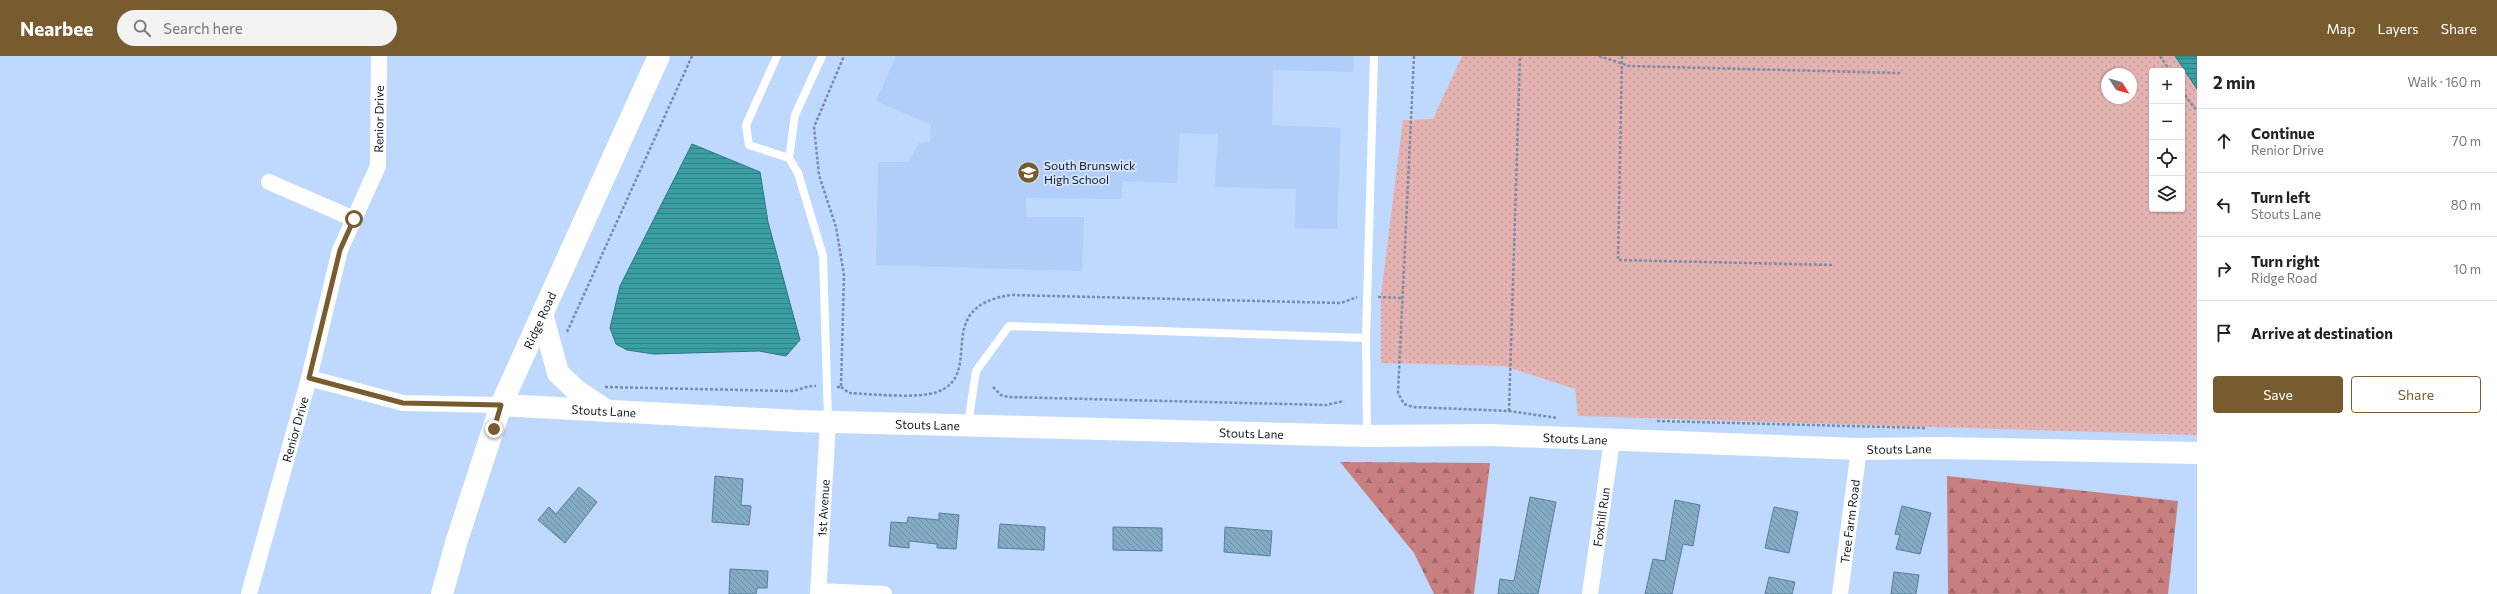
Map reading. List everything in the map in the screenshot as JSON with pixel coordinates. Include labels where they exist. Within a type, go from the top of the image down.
[{"type":"street","name":"Renior Drive","points":[[249,594],[309,378],[340,250],[378,166],[379,56]]},
{"type":"street","name":"Ridge Road","points":[[442,594],[457,540],[501,405],[659,56]]},
{"type":"street","points":[[269,182],[354,219]]},
{"type":"street","points":[[542,314],[558,373],[577,391],[607,411]]},
{"type":"street","name":"Stouts Lane","points":[[309,378],[403,403],[501,405],[828,422],[1367,436],[1490,435],[1858,449],[1937,448],[2197,453]]},
{"type":"street","name":"1st Avenue","points":[[818,593],[828,422]]},
{"type":"street","name":"Foxhill Run","points":[[1590,594],[1612,440]]},
{"type":"street","name":"Tree Farm Road","points":[[1840,594],[1858,449]]},
{"type":"street","points":[[818,593],[884,594]]},
{"type":"lane","points":[[776,56],[746,125],[749,145],[789,158]]},
{"type":"lane","points":[[822,56],[795,114],[789,158],[798,173],[823,256],[828,422]]},
{"type":"lane","points":[[1367,436],[1366,338],[1374,56]]},
{"type":"lane","points":[[967,426],[976,371],[1009,326],[1366,338]]},
{"type":"path","points":[[566,334],[692,56]]},
{"type":"path","points":[[841,387],[844,275],[836,227],[819,175],[814,127],[844,56]]},
{"type":"path","points":[[1414,56],[1398,393],[1404,404],[1413,407],[1509,411],[1566,418]]},
{"type":"path","points":[[1509,411],[1520,56]]},
{"type":"path","points":[[1599,56],[1622,64],[1900,72]]},
{"type":"path","points":[[1622,56],[1618,260],[1834,265]]},
{"type":"path","points":[[2160,56],[2168,68]]},
{"type":"path","points":[[2185,95],[2197,111]]},
{"type":"path","points":[[600,386],[798,391],[807,385],[841,387],[849,393],[929,394],[950,385],[959,366],[962,331],[966,320],[982,302],[993,297],[1011,294],[1341,303],[1356,296]]},
{"type":"path","points":[[993,387],[1001,395],[1008,397],[1326,405],[1344,401]]},
{"type":"path","points":[[1653,421],[1932,428]]},
{"type":"shaded area","name":"South Brunswick High School","points":[[896,56],[1354,56],[1353,72],[1273,70],[1272,125],[1341,128],[1337,229],[1295,228],[1296,189],[1215,187],[1218,134],[1180,133],[1177,183],[1123,181],[1121,199],[1026,198],[1027,217],[1084,217],[1082,271],[876,265],[878,162],[908,162],[919,143],[930,142],[931,125],[876,101]]},
{"type":"shaded area","points":[[1462,56],[2175,56],[2183,68],[2149,68],[2149,212],[2185,212],[2185,71],[2197,89],[2197,435],[1578,416],[1575,389],[1504,366],[1381,363],[1381,295],[1403,120],[1433,119]]},
{"type":"shaded area","points":[[2175,56],[2197,56],[2197,89],[2185,71],[2185,68],[2183,68]]},
{"type":"shaded area","points":[[692,144],[760,172],[768,222],[800,340],[786,356],[759,351],[654,354],[627,350],[616,344],[610,328],[620,286]]},
{"type":"green space","points":[[1340,462],[1490,463],[1474,594],[1434,594],[1414,553]]},
{"type":"green space","points":[[1947,476],[2178,501],[2168,594],[1948,594]]},
{"type":"building","points":[[715,476],[743,479],[741,505],[751,506],[749,525],[712,522]]},
{"type":"building","points":[[579,487],[597,502],[565,543],[538,520],[549,507],[556,514]]},
{"type":"building","points":[[1530,497],[1556,502],[1538,594],[1498,594],[1500,579],[1514,581]]},
{"type":"building","points":[[1675,500],[1700,505],[1693,546],[1683,544],[1672,594],[1645,594],[1653,559],[1665,561]]},
{"type":"building","points":[[1902,506],[1931,513],[1920,554],[1896,549],[1900,535],[1895,534]]},
{"type":"building","points":[[1774,507],[1798,512],[1789,553],[1765,548]]},
{"type":"building","points":[[939,513],[959,515],[956,549],[937,548],[937,544],[909,541],[909,548],[889,546],[891,522],[907,523],[908,517],[939,520]]},
{"type":"building","points":[[1000,524],[1045,527],[1044,550],[998,548]]},
{"type":"building","points":[[1113,527],[1162,528],[1162,551],[1113,550]]},
{"type":"building","points":[[1225,527],[1272,531],[1270,556],[1224,552]]},
{"type":"building","points":[[730,569],[768,571],[767,588],[757,588],[756,594],[729,594]]},
{"type":"building","points":[[1894,572],[1919,575],[1916,594],[1891,594]]},
{"type":"building","points":[[1769,577],[1795,582],[1792,594],[1765,594]]},
{"type":"place","name":"South Brunswick High School","points":[[1028,172]]},
{"type":"route","points":[[354,219],[340,250],[309,378],[403,403],[501,405],[494,429]]}]
